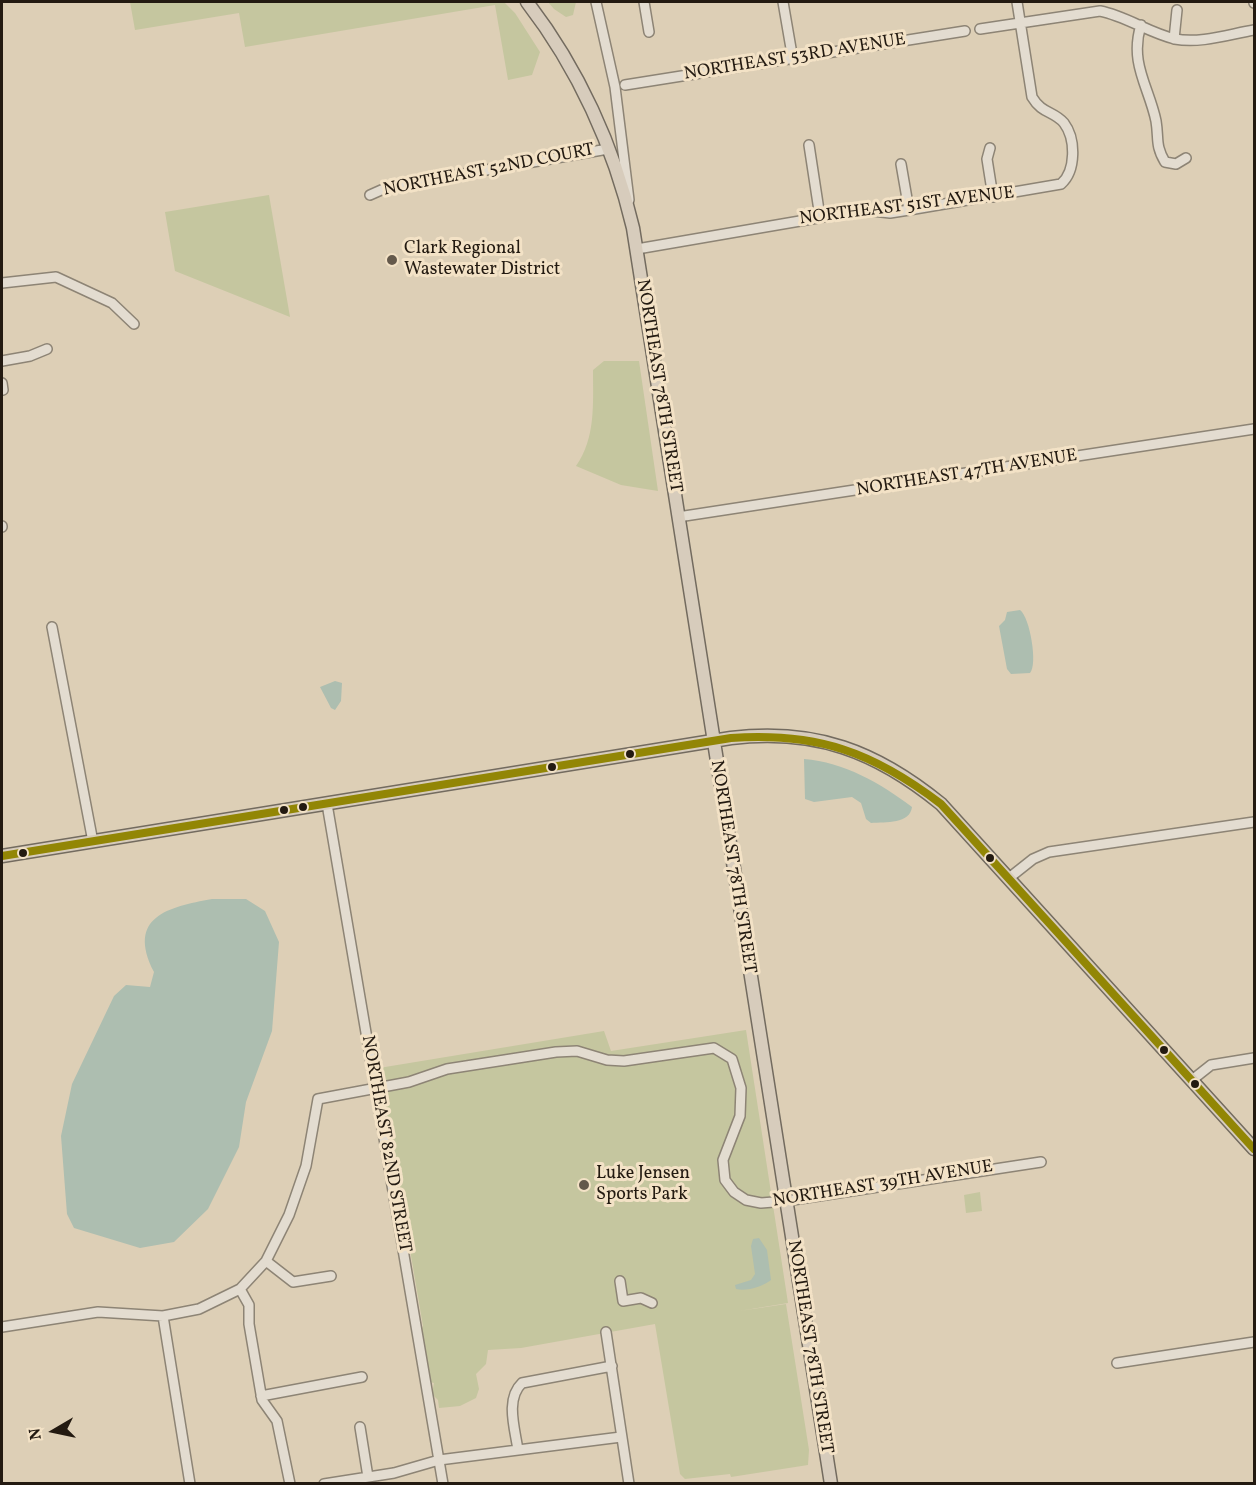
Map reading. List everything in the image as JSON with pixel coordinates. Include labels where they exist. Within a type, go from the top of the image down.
[{"type":"main road","name":"NORTHEAST 78TH STREET","points":[[527,2],[567,62],[608,149],[628,208],[637,249],[712,741],[831,1484]]},
{"type":"main road","points":[[2,856],[753,735],[806,738],[850,748],[896,770],[941,804],[1254,1149]]},
{"type":"street","points":[[596,2],[616,98],[628,208]]},
{"type":"street","points":[[644,2],[650,32]]},
{"type":"street","points":[[783,2],[793,60]]},
{"type":"street","points":[[1017,2],[1020,22]]},
{"type":"street","points":[[1174,39],[1178,10]]},
{"type":"street","points":[[980,29],[1100,11],[1115,14],[1174,39],[1192,40],[1254,30]]},
{"type":"street","name":"NORTHEAST 51ST AVENUE","points":[[637,249],[864,210],[890,213],[1053,188],[1068,178],[1073,163],[1068,133],[1064,123],[1038,106],[1032,97],[1020,22]]},
{"type":"street","points":[[1141,25],[1136,42],[1144,88],[1156,121],[1157,149],[1165,162],[1176,164],[1186,158]]},
{"type":"street","name":"NORTHEAST 53RD AVENUE","points":[[625,85],[965,31]]},
{"type":"street","points":[[809,145],[820,217]]},
{"type":"street","points":[[990,148],[987,159],[993,197]]},
{"type":"street","name":"NORTHEAST 52ND COURT","points":[[370,195],[388,187],[608,149]]},
{"type":"street","points":[[901,164],[909,210]]},
{"type":"street","points":[[2,284],[56,277],[112,303],[134,324]]},
{"type":"street","points":[[2,361],[30,356],[47,349]]},
{"type":"street","name":"NORTHEAST 47TH AVENUE","points":[[678,517],[1254,429]]},
{"type":"street","points":[[52,627],[93,842]]},
{"type":"street","name":"NORTHEAST 82ND STREET","points":[[327,804],[443,1484]]},
{"type":"street","points":[[1009,878],[1033,859],[1049,852],[1254,822]]},
{"type":"street","name":"NORTHEAST 39TH AVENUE","points":[[375,1088],[409,1082],[447,1069],[556,1052],[577,1052],[607,1060],[624,1061],[705,1048],[726,1053],[736,1067],[741,1101],[736,1126],[723,1160],[725,1180],[734,1192],[746,1200],[761,1203],[786,1201],[1041,1162]]},
{"type":"street","points":[[1192,1080],[1211,1065],[1254,1058]]},
{"type":"street","points":[[2,1327],[98,1312],[164,1316],[199,1309],[240,1289],[266,1261],[281,1235],[302,1183],[318,1099],[375,1088]]},
{"type":"street","points":[[266,1261],[293,1282],[331,1276]]},
{"type":"street","points":[[620,1281],[623,1301],[641,1298],[652,1303]]},
{"type":"street","points":[[240,1289],[249,1305],[249,1324],[261,1396],[278,1424],[290,1484]]},
{"type":"street","points":[[164,1316],[190,1484]]},
{"type":"street","points":[[606,1332],[629,1484]]},
{"type":"street","points":[[1117,1363],[1254,1342]]},
{"type":"street","points":[[518,1450],[512,1401],[518,1386],[531,1379],[612,1366]]},
{"type":"street","points":[[261,1396],[362,1377]]},
{"type":"street","points":[[360,1427],[368,1477]]},
{"type":"street","points":[[324,1484],[368,1477],[439,1460],[621,1437]]},
{"type":"green space","points":[[130,2],[504,2],[515,13],[540,52],[532,75],[508,80],[495,5],[245,47],[239,13],[135,30]]},
{"type":"green space","points":[[548,2],[576,2],[573,15],[566,17]]},
{"type":"green space","points":[[269,195],[290,317],[175,271],[165,212]]},
{"type":"green space","points":[[604,361],[639,361],[658,491],[621,485],[576,466],[590,432],[593,370]]},
{"type":"green space","name":"Luke Jensen Sports Park","points":[[746,1030],[788,1303],[739,1311],[786,1304],[809,1450],[808,1465],[731,1477],[730,1474],[685,1479],[680,1474],[655,1324],[521,1348],[488,1350],[486,1364],[476,1374],[479,1389],[476,1398],[460,1406],[439,1408],[438,1400],[432,1394],[434,1383],[430,1382],[421,1330],[423,1326],[379,1068],[604,1031],[611,1051]]},
{"type":"green space","points":[[980,1192],[982,1211],[966,1213],[964,1195]]},
{"type":"shaded area","points":[[1020,610],[1024,614],[1030,631],[1033,661],[1030,673],[1011,674],[1007,669],[999,626],[1005,620],[1007,612]]},
{"type":"shaded area","points":[[335,681],[342,683],[341,701],[335,710],[331,708],[320,687]]},
{"type":"shaded area","points":[[804,759],[833,764],[861,775],[912,807],[910,813],[907,817],[896,821],[871,823],[866,819],[861,803],[852,797],[814,802],[805,799]]},
{"type":"shaded area","points":[[212,899],[246,899],[265,911],[279,942],[272,1031],[246,1102],[239,1147],[208,1209],[174,1242],[140,1248],[74,1228],[67,1214],[61,1136],[72,1084],[114,996],[126,985],[150,987],[154,972],[145,939],[148,927],[167,911]]},
{"type":"shaded area","points":[[759,1238],[767,1250],[771,1280],[755,1288],[736,1289],[735,1285],[751,1280],[755,1274],[751,1246],[753,1239]]},
{"type":"transit line","points":[[2,856],[731,738],[791,738],[843,749],[892,771],[941,804],[1254,1149]]},
{"type":"place","name":"Clark Regional Wastewater District","points":[[392,260]]},
{"type":"place","name":"Luke Jensen Sports Park","points":[[584,1185]]}]
